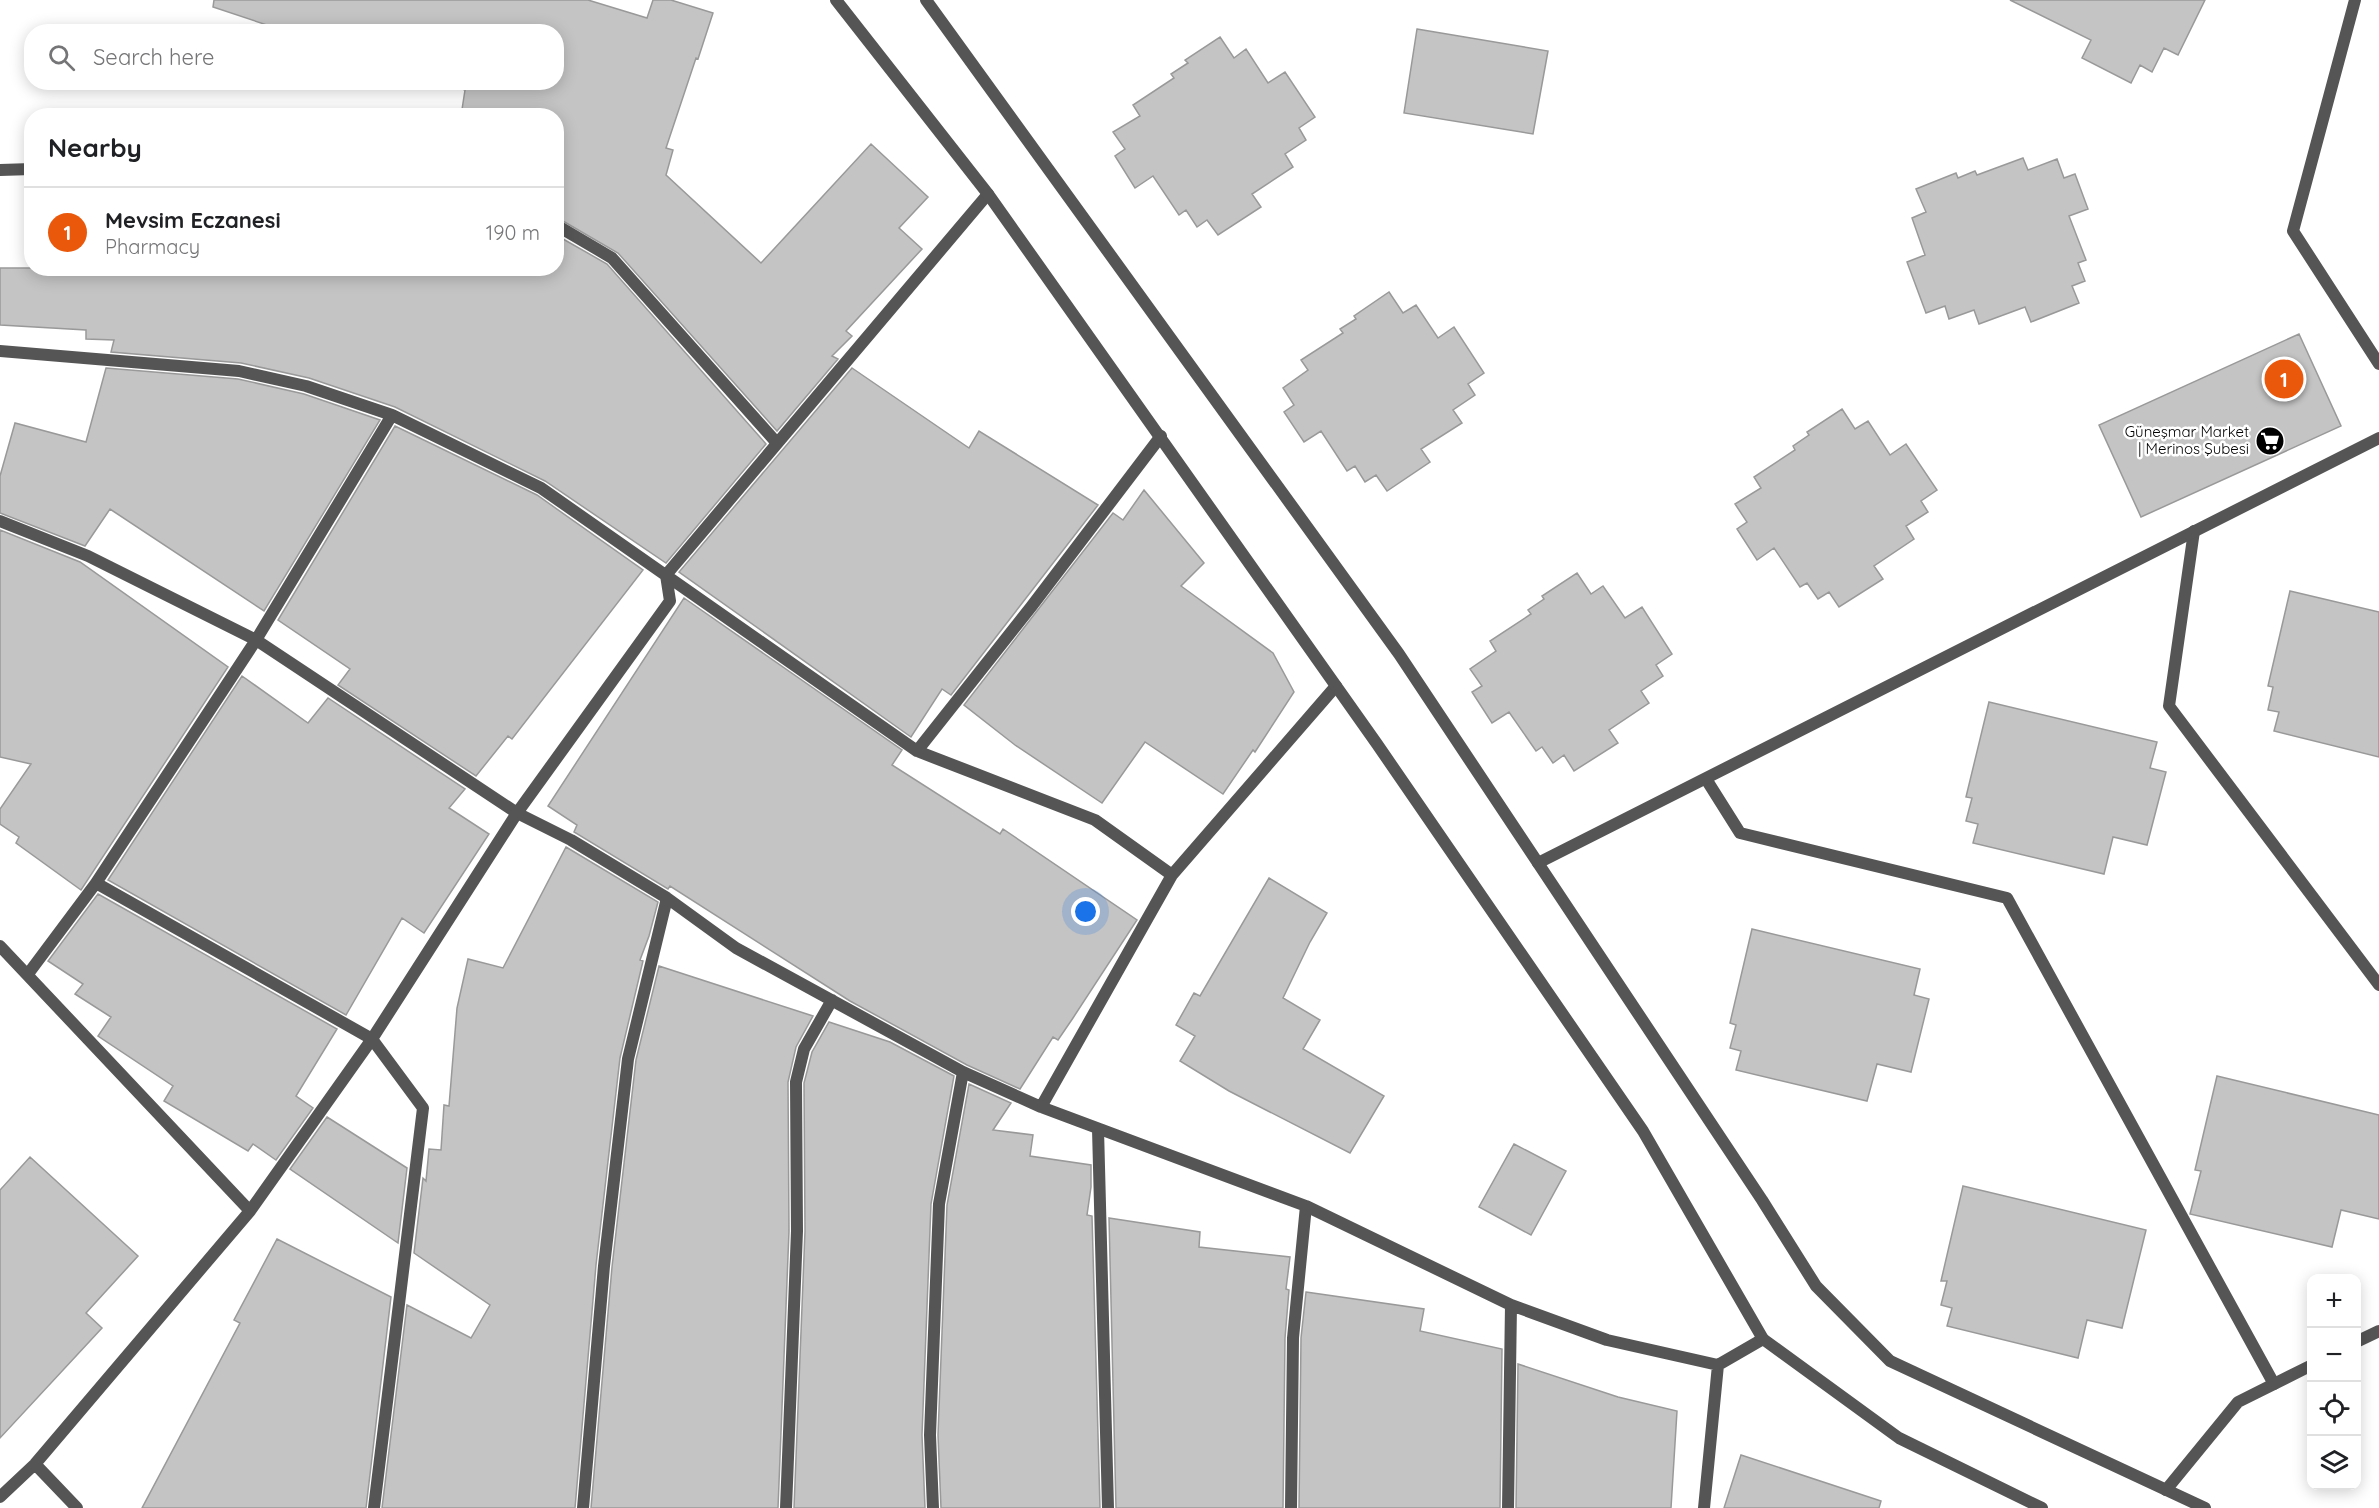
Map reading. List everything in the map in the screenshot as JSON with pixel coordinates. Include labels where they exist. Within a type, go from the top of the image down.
[{"type":"street","points":[[836,0],[988,194],[1336,686],[1643,1131],[1763,1339],[1899,1438],[2042,1508]]},
{"type":"street","points":[[926,0],[1399,654],[1762,1200],[1816,1286],[1890,1360],[2205,1508]]},
{"type":"street","points":[[2355,0],[2293,231],[2379,364]]},
{"type":"street","points":[[0,171],[24,170]]},
{"type":"street","points":[[0,1497],[35,1464],[250,1212],[372,1039],[517,813],[670,602],[666,575],[776,442],[988,194]]},
{"type":"street","points":[[564,230],[612,258],[776,442]]},
{"type":"street","points":[[0,351],[239,371],[306,386],[392,416],[541,488],[917,752],[1095,820],[1172,875]]},
{"type":"street","points":[[28,974],[96,883],[256,640],[392,416]]},
{"type":"street","points":[[917,752],[1161,436]]},
{"type":"street","points":[[1538,863],[2379,438]]},
{"type":"street","points":[[0,521],[88,556],[256,640],[517,813],[571,840],[667,898],[736,948],[963,1072],[1041,1107],[1306,1206],[1511,1305],[1607,1340],[1718,1365],[1763,1339]]},
{"type":"street","points":[[2194,531],[2169,706],[2379,985]]},
{"type":"street","points":[[1041,1107],[1172,875],[1336,686]]},
{"type":"street","points":[[1706,778],[1740,833],[2007,898],[2274,1384]]},
{"type":"street","points":[[96,883],[372,1039],[423,1108],[374,1508]]},
{"type":"street","points":[[583,1508],[604,1266],[628,1059],[667,898]]},
{"type":"street","points":[[0,946],[250,1212]]},
{"type":"street","points":[[786,1508],[797,1231],[796,1082],[804,1049],[832,1000]]},
{"type":"street","points":[[933,1508],[930,1434],[939,1204],[963,1072]]},
{"type":"street","points":[[1098,1129],[1108,1508]]},
{"type":"street","points":[[1291,1508],[1293,1338],[1306,1206]]},
{"type":"street","points":[[1508,1508],[1511,1305]]},
{"type":"street","points":[[2361,1340],[2379,1331]]},
{"type":"street","points":[[1704,1508],[1718,1365]]},
{"type":"street","points":[[2166,1490],[2238,1402],[2307,1368]]},
{"type":"street","points":[[35,1464],[77,1508]]},
{"type":"building","points":[[214,0],[588,0],[647,18],[653,0],[671,0],[713,13],[666,148],[673,150],[666,175],[761,263],[871,144],[928,197],[899,228],[922,249],[846,331],[852,336],[832,356],[838,359],[777,431],[618,253],[564,222],[564,108],[462,108],[465,90],[564,90],[564,24],[264,24],[213,7]]},
{"type":"building","points":[[2010,0],[2205,0],[2178,55],[2164,48],[2152,72],[2140,65],[2131,83],[2082,58],[2091,40]]},
{"type":"building","points":[[1417,29],[1548,51],[1533,134],[1404,113]]},
{"type":"building","points":[[1220,37],[1234,58],[1246,49],[1268,83],[1285,72],[1315,117],[1299,128],[1306,140],[1285,154],[1293,167],[1252,194],[1261,207],[1218,235],[1207,220],[1197,227],[1186,210],[1179,215],[1153,176],[1135,188],[1115,156],[1125,149],[1113,132],[1140,116],[1133,105],[1174,78],[1171,74],[1188,63],[1185,60]]},
{"type":"building","points":[[2023,158],[2028,170],[2057,159],[2064,178],[2075,174],[2088,209],[2069,216],[2086,260],[2078,263],[2085,281],[2072,286],[2079,303],[2031,322],[2025,307],[1979,324],[1974,310],[1949,319],[1945,306],[1926,313],[1907,262],[1925,255],[1912,218],[1926,212],[1916,189],[1956,173],[1958,178],[1975,171],[1977,175]]},
{"type":"building","points":[[564,240],[607,264],[766,444],[666,563],[545,481],[395,407],[309,378],[241,363],[111,352],[114,340],[86,339],[86,330],[0,325],[0,268],[24,268],[24,276],[564,276]]},
{"type":"building","points":[[1389,292],[1403,313],[1416,305],[1438,338],[1454,327],[1484,373],[1468,384],[1475,395],[1453,410],[1462,423],[1421,449],[1430,462],[1387,491],[1376,475],[1365,482],[1355,466],[1347,471],[1321,431],[1304,442],[1284,412],[1294,405],[1283,388],[1308,370],[1301,360],[1343,333],[1340,329],[1356,319],[1354,316]]},
{"type":"building","points":[[2299,334],[2341,426],[2141,517],[2099,425]]},
{"type":"building","points":[[106,368],[238,379],[304,394],[380,420],[264,611],[110,509],[85,546],[0,513],[0,476],[15,423],[86,442]]},
{"type":"building","points":[[852,368],[969,448],[979,431],[1098,505],[951,695],[942,689],[911,737],[679,572]]},
{"type":"building","points":[[1842,409],[1855,429],[1868,421],[1890,455],[1906,444],[1937,490],[1921,501],[1928,512],[1906,526],[1914,539],[1874,566],[1883,579],[1839,607],[1829,592],[1818,599],[1807,583],[1800,587],[1774,548],[1757,560],[1737,529],[1747,522],[1735,504],[1761,488],[1754,477],[1795,450],[1793,446],[1809,435],[1807,432]]},
{"type":"building","points":[[395,426],[537,495],[643,570],[512,739],[508,736],[476,776],[338,685],[350,669],[278,620]]},
{"type":"building","points":[[1144,490],[1204,563],[1181,586],[1273,653],[1294,692],[1255,752],[1253,750],[1223,794],[1145,742],[1102,803],[1015,745],[964,705],[1113,513],[1123,520]]},
{"type":"building","points":[[0,530],[80,562],[228,667],[81,890],[16,843],[19,837],[0,824],[0,809],[31,764],[0,757]]},
{"type":"building","points":[[1577,573],[1591,594],[1603,586],[1625,618],[1642,607],[1672,654],[1656,665],[1663,676],[1641,691],[1649,703],[1609,730],[1618,743],[1574,771],[1564,755],[1553,763],[1542,747],[1536,751],[1509,712],[1492,723],[1472,692],[1482,686],[1470,669],[1496,651],[1490,641],[1531,614],[1528,610],[1544,599],[1542,596]]},
{"type":"building","points":[[2290,591],[2379,612],[2379,757],[2274,731],[2279,712],[2268,710],[2273,687],[2268,686]]},
{"type":"building","points":[[684,598],[902,750],[892,765],[1000,834],[1003,829],[1137,920],[1058,1040],[1053,1037],[1020,1089],[967,1065],[850,1001],[670,886],[668,889],[574,832],[577,825],[548,806]]},
{"type":"building","points":[[242,676],[308,723],[328,698],[465,789],[449,808],[489,834],[424,933],[402,918],[346,1015],[108,880]]},
{"type":"building","points":[[1989,702],[2157,742],[2150,768],[2166,772],[2147,845],[2113,837],[2104,874],[1973,843],[1978,824],[1966,821],[1972,798],[1966,797]]},
{"type":"building","points":[[566,847],[658,902],[640,960],[643,961],[620,1058],[596,1265],[575,1508],[382,1508],[407,1305],[471,1338],[490,1305],[414,1253],[429,1149],[441,1150],[444,1105],[449,1106],[457,1008],[468,959],[503,968]]},
{"type":"building","points":[[1269,878],[1327,913],[1283,998],[1320,1020],[1303,1049],[1384,1096],[1350,1153],[1229,1091],[1180,1061],[1195,1036],[1176,1025],[1194,993],[1200,996]]},
{"type":"building","points":[[98,894],[337,1029],[296,1096],[313,1108],[276,1160],[253,1144],[248,1151],[164,1101],[173,1086],[98,1036],[111,1017],[75,994],[83,984],[48,961]]},
{"type":"building","points":[[1752,929],[1920,969],[1914,995],[1929,999],[1911,1072],[1877,1064],[1867,1101],[1736,1070],[1741,1051],[1730,1048],[1736,1025],[1730,1023]]},
{"type":"building","points":[[659,966],[813,1016],[796,1047],[788,1082],[789,1231],[778,1508],[591,1508],[612,1267],[636,1060]]},
{"type":"building","points":[[829,1022],[890,1042],[954,1076],[931,1204],[922,1435],[925,1508],[794,1508],[805,1231],[804,1083],[812,1052]]},
{"type":"building","points":[[2217,1076],[2379,1115],[2379,1219],[2341,1210],[2332,1247],[2190,1214],[2201,1171],[2195,1170]]},
{"type":"building","points":[[969,1084],[1011,1103],[993,1130],[1033,1135],[1030,1156],[1091,1165],[1087,1215],[1092,1216],[1100,1508],[941,1508],[938,1435],[947,1205]]},
{"type":"building","points":[[327,1117],[407,1168],[398,1243],[290,1169]]},
{"type":"building","points":[[1514,1144],[1566,1171],[1531,1235],[1479,1207]]},
{"type":"building","points":[[30,1157],[138,1256],[86,1313],[102,1328],[0,1438],[0,1190]]},
{"type":"building","points":[[1963,1186],[2146,1230],[2122,1328],[2087,1320],[2078,1358],[1947,1326],[1952,1308],[1941,1305],[1947,1281],[1941,1281]]},
{"type":"building","points":[[1109,1218],[1200,1232],[1199,1247],[1290,1257],[1286,1289],[1289,1290],[1285,1338],[1283,1508],[1116,1508]]},
{"type":"building","points":[[277,1239],[391,1297],[366,1508],[142,1508],[240,1323],[234,1320]]},
{"type":"building","points":[[1306,1292],[1424,1309],[1420,1331],[1502,1349],[1500,1508],[1299,1508],[1301,1338]]},
{"type":"building","points":[[1518,1364],[1618,1397],[1677,1411],[1671,1508],[1516,1508]]},
{"type":"building","points":[[1741,1455],[1881,1501],[1879,1508],[1724,1508]]},
{"type":"place","name":"Mevsim Eczanesi","points":[[2284,379]]},
{"type":"place","name":"Güneşmar Market | Merinos Şubesi","points":[[2270,441]]}]
